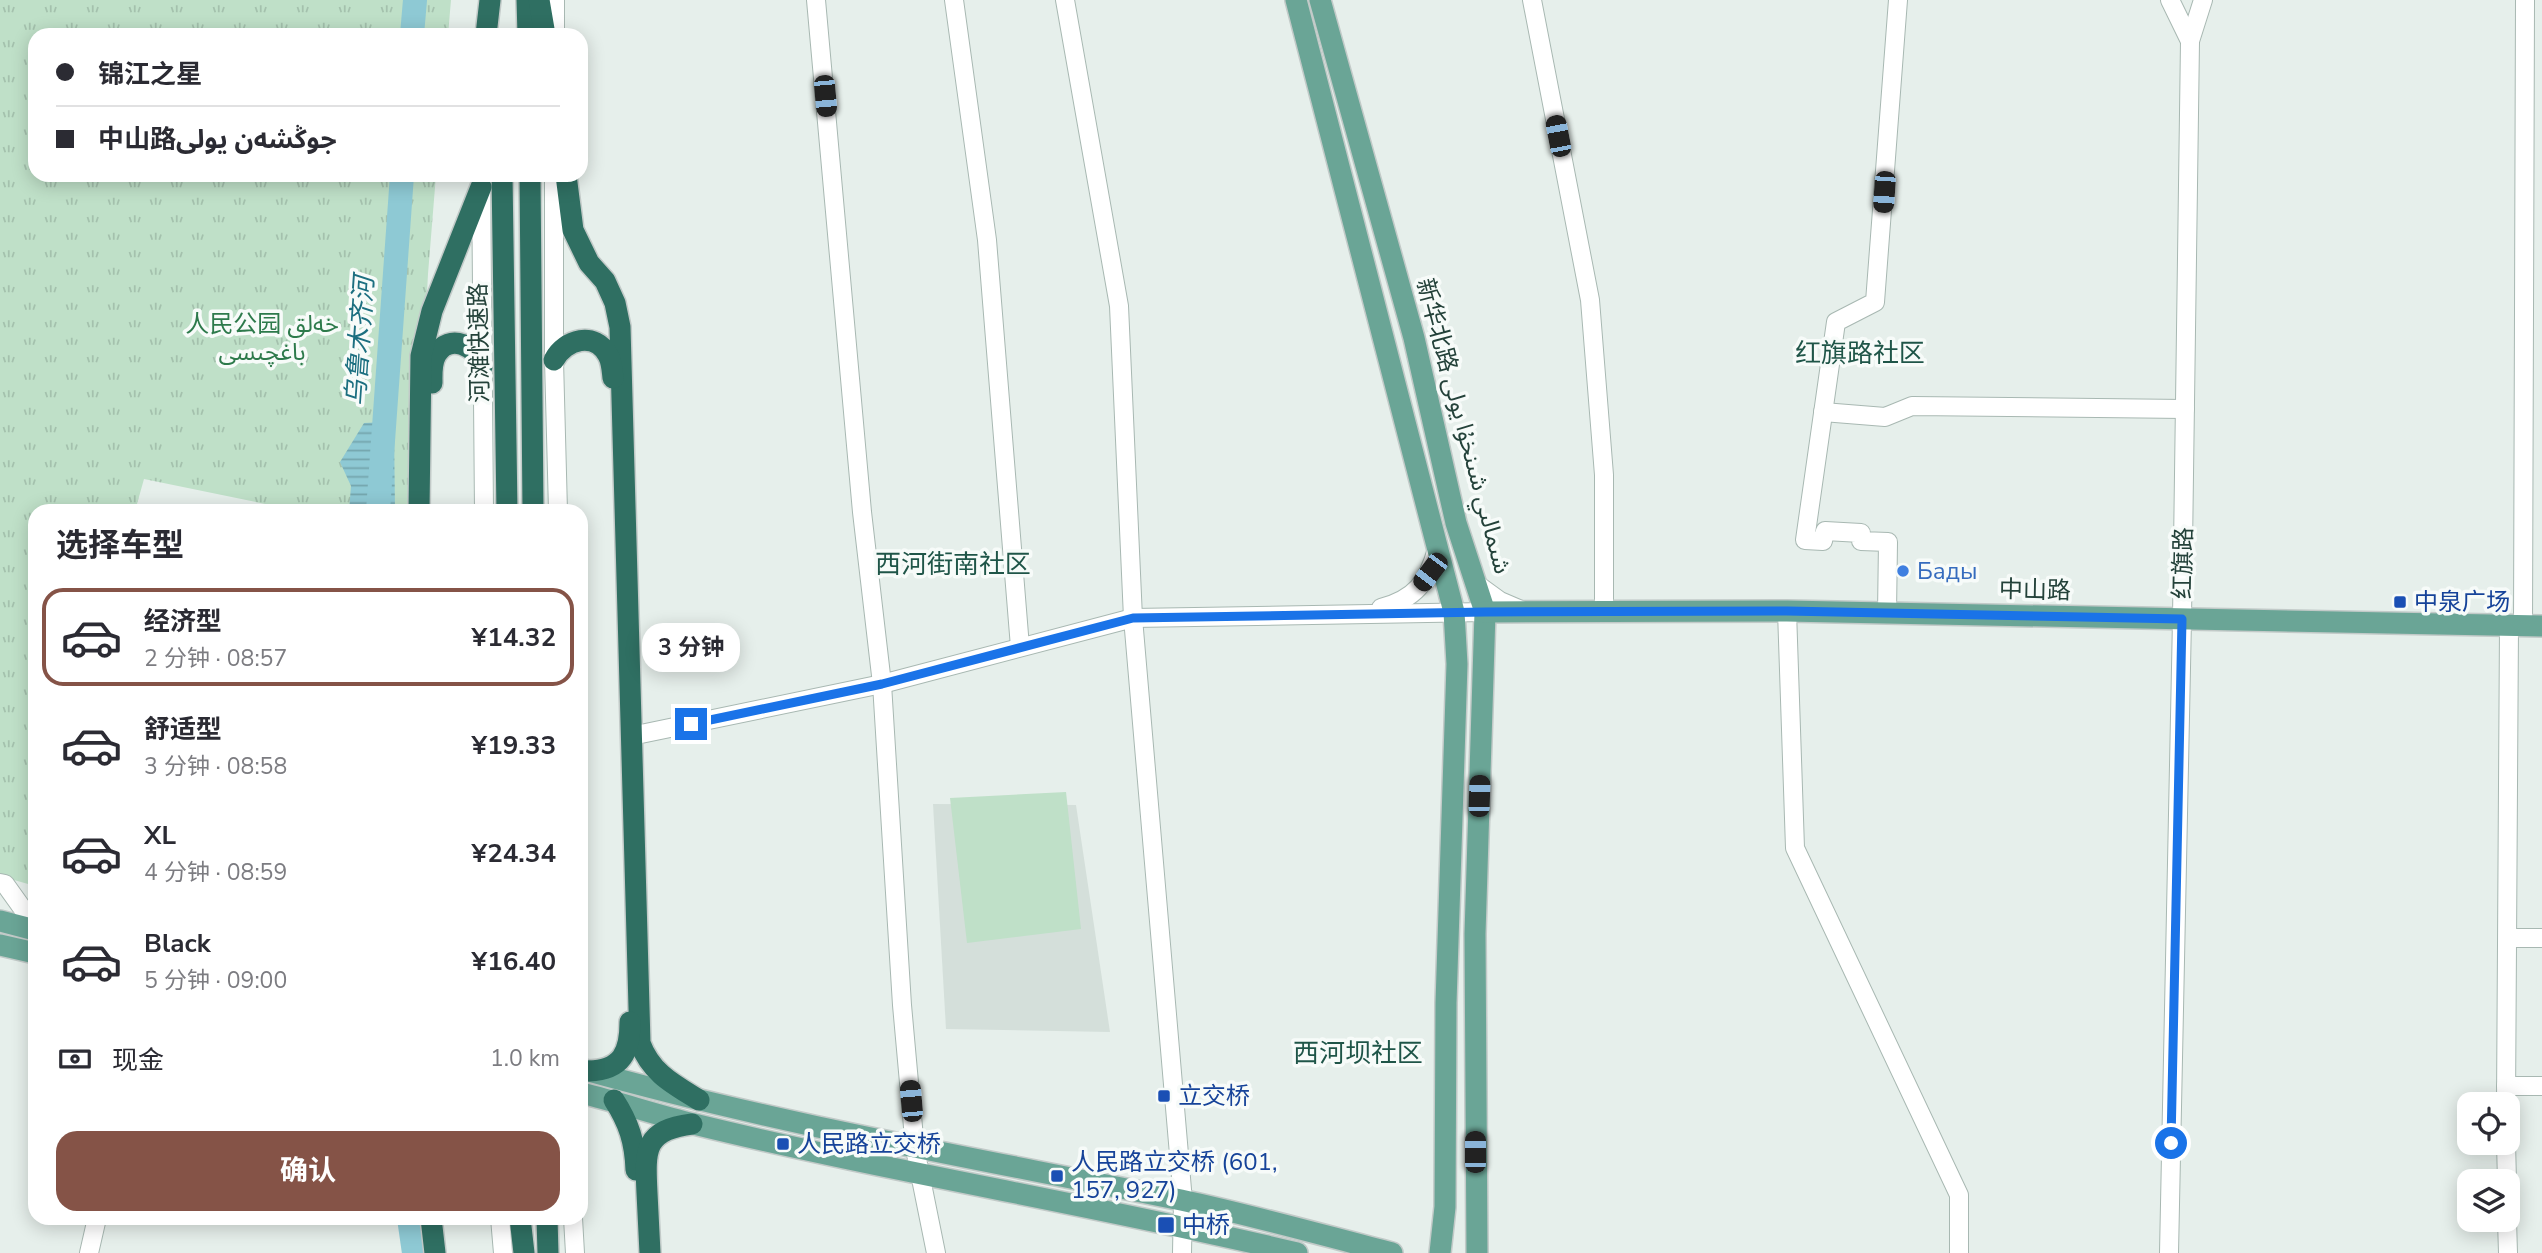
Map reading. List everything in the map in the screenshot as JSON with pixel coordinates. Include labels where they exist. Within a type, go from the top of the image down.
[{"type":"highway","points":[[487,28],[490,0]]},
{"type":"highway","points":[[498,0],[499,28]]},
{"type":"highway","points":[[527,0],[528,28]]},
{"type":"highway","points":[[539,0],[544,28]]},
{"type":"highway","points":[[419,504],[421,356],[432,311],[481,182]]},
{"type":"highway","name":"河滩快速路","points":[[502,182],[507,504]]},
{"type":"highway","points":[[530,182],[533,504]]},
{"type":"highway","points":[[567,182],[573,230],[589,263],[605,281],[615,303],[620,327],[640,1043],[645,1058],[655,1071],[699,1101]]},
{"type":"highway","points":[[554,360],[565,344],[584,340],[602,347],[608,355],[612,371],[630,1039],[621,1059],[612,1067],[588,1070]]},
{"type":"highway","points":[[431,504],[432,365],[435,357],[446,346],[462,344],[476,352],[482,367]]},
{"type":"highway","points":[[612,1100],[628,1122],[635,1146],[640,1253]]},
{"type":"highway","points":[[650,1253],[645,1156],[653,1140],[663,1132],[675,1126],[692,1124]]},
{"type":"highway","points":[[432,1225],[435,1253]]},
{"type":"highway","points":[[443,1225],[445,1253]]},
{"type":"highway","points":[[521,1225],[524,1253]]},
{"type":"highway","points":[[547,1225],[548,1253]]},
{"type":"main road","points":[[1296,0],[1454,612],[1457,664],[1446,1003],[1445,1208],[1440,1253]]},
{"type":"main road","name":"新华北路 شىمالىي شىنخۇا يولى","points":[[1320,0],[1414,338],[1456,523],[1485,612],[1475,934],[1477,1253]]},
{"type":"main road","name":"中山路","points":[[1485,612],[1787,611],[2525,626]]},
{"type":"main road","points":[[0,921],[28,927]]},
{"type":"main road","points":[[0,944],[28,951]]},
{"type":"main road","points":[[588,1071],[699,1101],[915,1149],[1183,1201],[1392,1253]]},
{"type":"main road","points":[[588,1095],[692,1124],[1183,1226],[1297,1253]]},
{"type":"street","points":[[479,0],[480,28]]},
{"type":"street","points":[[555,0],[555,28]]},
{"type":"street","points":[[816,0],[862,512],[882,684],[902,1005],[915,1149],[936,1253]]},
{"type":"street","points":[[954,0],[987,240],[1020,647]]},
{"type":"street","points":[[1065,0],[1119,306],[1133,618],[1183,1201],[1182,1253]]},
{"type":"street","points":[[1532,0],[1590,300],[1604,475],[1604,611]]},
{"type":"street","points":[[1887,613],[1888,542],[1861,541],[1861,533],[1825,531],[1823,541],[1805,540],[1836,321],[1875,302],[1898,0]]},
{"type":"street","points":[[2170,0],[2190,41]]},
{"type":"street","points":[[2190,41],[2203,0]]},
{"type":"street","points":[[2506,1092],[2508,938],[2525,626],[2525,0]]},
{"type":"street","name":"红旗路","points":[[2169,1253],[2190,41]]},
{"type":"street","points":[[481,182],[484,504]]},
{"type":"street","points":[[554,182],[554,360],[558,504]]},
{"type":"street","points":[[1823,412],[1885,417],[1912,406],[2185,409]]},
{"type":"street","points":[[1356,614],[1397,603],[1416,590],[1430,572],[1437,549]]},
{"type":"street","points":[[1478,585],[1500,601],[1522,610],[1545,611]]},
{"type":"street","points":[[1787,611],[1795,848],[1959,1195],[1959,1253]]},
{"type":"street","points":[[636,735],[882,684],[1133,618],[1485,612]]},
{"type":"street","points":[[0,883],[5,884],[28,918]]},
{"type":"street","points":[[2508,938],[2542,938]]},
{"type":"street","points":[[2518,1092],[2542,1086]]},
{"type":"street","points":[[89,1253],[95,1225]]},
{"type":"street","points":[[501,1225],[503,1253]]},
{"type":"street","points":[[573,1225],[575,1253]]},
{"type":"street","points":[[2507,1232],[2508,1253]]},
{"type":"shaded area","points":[[933,804],[1076,805],[1110,1032],[946,1029]]},
{"type":"green space","name":"人民公园 خەلق باغچىسى","points":[[0,0],[451,0],[449,28],[28,28],[28,182],[435,182],[415,504],[265,504],[144,479],[137,504],[28,504],[28,884],[0,876]]},
{"type":"green space","points":[[1066,792],[1081,929],[967,943],[950,798]]},
{"type":"water","points":[[385,422],[394,425],[395,504],[350,504],[351,486],[340,462],[364,423]]},
{"type":"waterway","name":"乌鲁木齐河","points":[[413,28],[415,0]]},
{"type":"waterway","name":"乌鲁木齐河","points":[[378,504],[402,182]]},
{"type":"waterway","name":"乌鲁木齐河","points":[[410,1225],[414,1253]]},
{"type":"place","name":"Бады","points":[[1903,571]]},
{"type":"place","name":"中泉广场","points":[[2400,602]]},
{"type":"place","name":"立交桥","points":[[1164,1096]]},
{"type":"place","name":"人民路立交桥","points":[[783,1144]]},
{"type":"place","name":"人民路立交桥 (601, 157, 927)","points":[[1057,1176]]},
{"type":"place","name":"中桥","points":[[1166,1225]]},
{"type":"district","name":"红旗路社区","points":[[1860,353]]},
{"type":"district","name":"西河街南社区","points":[[953,564]]},
{"type":"district","name":"西河坝社区","points":[[1358,1053]]},
{"type":"route","points":[[691,724],[882,684],[1133,618],[1485,612],[1787,611],[2182,619],[2171,1143]]}]
